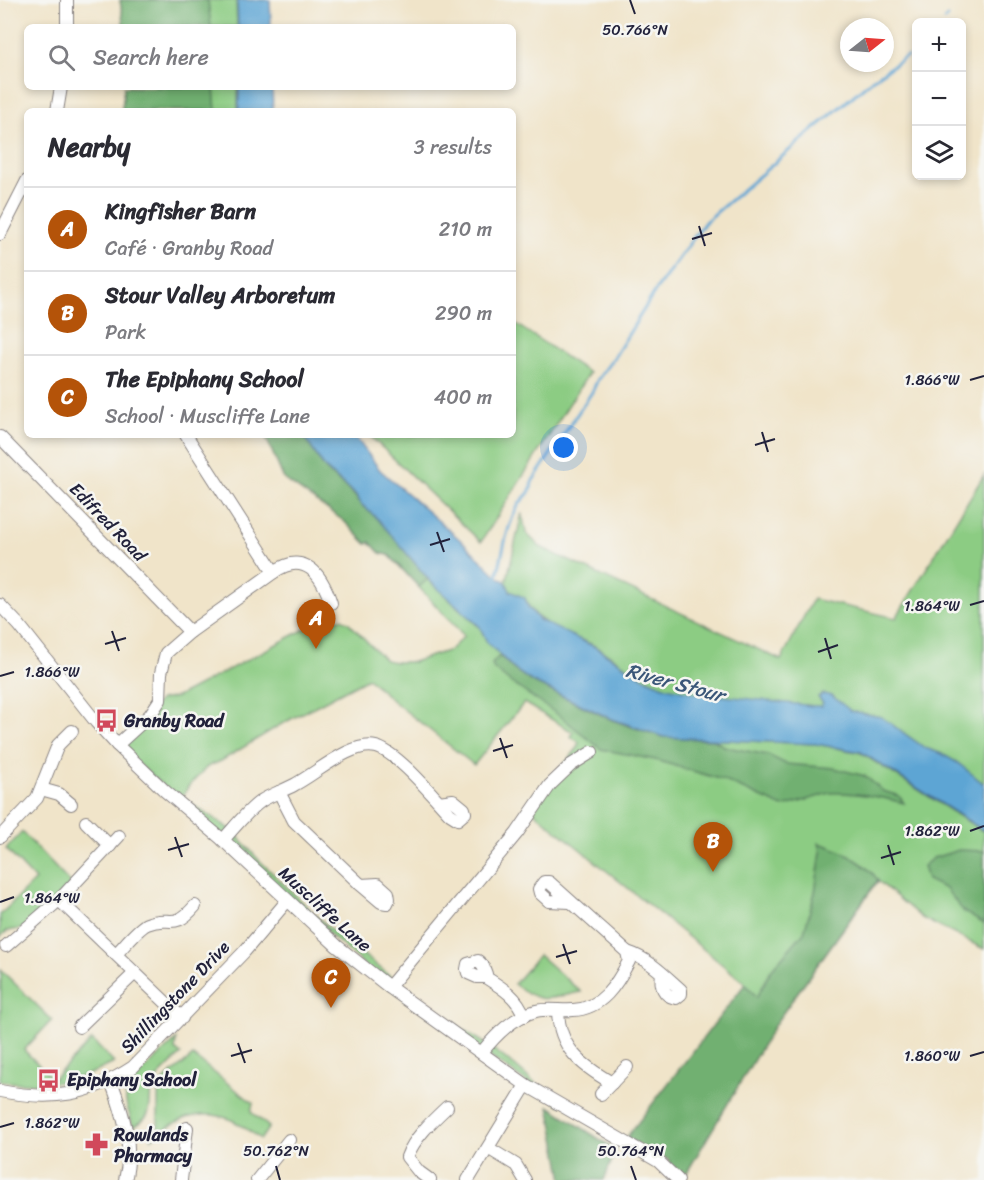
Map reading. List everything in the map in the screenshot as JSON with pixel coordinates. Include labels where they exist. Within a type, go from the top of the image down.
[{"type":"street","points":[[67,0],[67,24]]},
{"type":"street","points":[[58,108],[60,90]]},
{"type":"street","points":[[0,234],[24,190]]},
{"type":"street","name":"Edifred Road","points":[[0,437],[190,632]]},
{"type":"street","points":[[188,438],[274,572]]},
{"type":"street","points":[[117,745],[155,708],[160,700],[161,673],[166,653],[190,632],[285,564],[306,565],[320,577],[331,603]]},
{"type":"street","name":"Muscliffe Lane","points":[[0,605],[117,745],[337,946],[388,987],[526,1085],[658,1161],[678,1180]]},
{"type":"street","points":[[0,837],[37,798],[58,746],[72,731]]},
{"type":"street","points":[[223,840],[260,802],[312,776],[343,755],[357,748],[368,746],[393,755],[439,802]]},
{"type":"street","points":[[388,987],[517,833],[550,785],[571,765],[592,752]]},
{"type":"street","points":[[41,789],[59,794],[71,804]]},
{"type":"street","points":[[279,792],[294,821],[361,885]]},
{"type":"street","points":[[86,822],[110,846]]},
{"type":"street","points":[[6,946],[59,900],[119,836]]},
{"type":"street","points":[[59,900],[182,1018]]},
{"type":"street","name":"Shillingstone Drive","points":[[0,1091],[36,1095],[69,1094],[111,1081],[133,1067],[244,952],[287,901]]},
{"type":"street","points":[[570,902],[627,952],[648,961],[662,974]]},
{"type":"street","points":[[116,954],[146,924],[179,921],[184,919],[195,906]]},
{"type":"street","points":[[482,1052],[502,1030],[524,1016],[536,1011],[587,1008],[598,1003],[618,982],[629,961],[627,952]]},
{"type":"street","points":[[79,1027],[135,973]]},
{"type":"street","points":[[485,976],[508,992],[521,1007],[524,1016]]},
{"type":"street","points":[[558,1011],[561,1034],[566,1045],[594,1071],[612,1083]]},
{"type":"street","points":[[602,1094],[627,1067]]},
{"type":"street","points":[[111,1081],[128,1138],[128,1166],[125,1180]]},
{"type":"street","points":[[468,1180],[526,1085]]},
{"type":"street","points":[[430,1180],[401,1157],[432,1120],[447,1107]]},
{"type":"street","points":[[181,1180],[187,1128]]},
{"type":"street","points":[[258,1180],[289,1140]]},
{"type":"street","points":[[488,1148],[516,1165],[525,1180]]},
{"type":"green space","points":[[120,0],[236,0],[237,24],[124,24]]},
{"type":"green space","points":[[120,0],[208,0],[211,24],[124,24]]},
{"type":"green space","points":[[124,90],[238,90],[238,108],[122,108]]},
{"type":"green space","points":[[124,90],[214,90],[216,108],[122,108]]},
{"type":"green space","points":[[516,324],[589,373],[481,542],[372,438],[516,438]]},
{"type":"green space","points":[[266,438],[305,438],[325,469],[378,519],[429,581],[480,628],[487,642],[513,669],[532,682],[612,720],[664,737],[816,744],[861,753],[984,832],[984,949],[922,918],[878,881],[777,1021],[745,983],[529,808],[576,750],[579,742],[571,737],[573,732],[524,703],[474,765],[393,701],[368,678],[207,767],[188,787],[182,798],[232,830],[258,859],[326,925],[438,1014],[488,1045],[561,1106],[389,987],[117,745],[160,700],[177,697],[320,621],[341,619],[348,622],[385,660],[396,662],[413,662],[450,650],[464,636],[389,555],[380,553],[370,542],[367,544],[344,521],[284,479]]},
{"type":"green space","points":[[266,438],[305,438],[325,469],[378,519],[428,579],[419,587],[389,555],[380,553],[370,542],[367,544],[344,521],[284,479]]},
{"type":"green space","points":[[984,475],[984,784],[958,763],[925,748],[881,717],[850,711],[832,696],[823,694],[818,697],[823,703],[821,707],[721,698],[684,692],[657,683],[591,644],[544,622],[536,615],[525,598],[510,591],[506,583],[522,513],[526,533],[540,547],[781,660],[813,599],[896,618]]},
{"type":"green space","points":[[498,657],[532,682],[612,720],[664,737],[714,740],[726,747],[768,755],[786,764],[834,768],[865,776],[883,791],[899,796],[904,803],[867,795],[830,793],[783,807],[723,780],[655,760],[601,749],[560,716],[494,669],[492,664]]},
{"type":"green space","points":[[22,832],[71,884],[26,928],[7,931],[0,937],[0,915],[35,880],[6,849]]},
{"type":"green space","points":[[819,843],[852,857],[873,873],[878,880],[777,1021],[686,1174],[671,1166],[669,1160],[626,1138],[745,984],[757,997],[771,970],[804,932],[815,892],[821,852]]},
{"type":"green space","points":[[959,850],[984,851],[984,924],[964,912],[946,889],[927,880],[923,866],[933,858]]},
{"type":"green space","points":[[539,955],[581,992],[546,999],[531,995],[514,984]]},
{"type":"green space","points":[[1,970],[52,1020],[24,1050],[53,1079],[92,1040],[114,1063],[72,1080],[31,1084],[0,1081]]},
{"type":"green space","points":[[176,1040],[175,1049],[181,1054],[152,1083],[148,1113],[141,1123],[133,1127],[126,1101],[127,1086]]},
{"type":"green space","points":[[193,1056],[253,1103],[251,1112],[269,1127],[261,1139],[233,1121],[218,1116],[197,1115],[178,1121],[151,1139],[158,1127],[157,1086]]},
{"type":"green space","points":[[549,1106],[616,1150],[604,1180],[563,1180]]},
{"type":"water","points":[[237,0],[270,0],[271,24],[238,24]]},
{"type":"water","points":[[239,90],[272,90],[273,108],[239,108]]},
{"type":"water","points":[[305,438],[356,438],[380,470],[506,582],[510,591],[525,598],[528,607],[539,620],[595,647],[644,678],[666,687],[696,693],[814,706],[821,706],[823,703],[818,697],[823,694],[832,696],[851,711],[881,717],[925,748],[958,763],[984,784],[984,831],[861,752],[816,744],[664,737],[612,719],[533,682],[514,669],[487,642],[480,627],[430,581],[378,519],[361,504],[357,496],[325,468]]},
{"type":"waterway","points":[[497,576],[505,541],[520,502],[529,493],[532,482],[656,290],[705,222],[873,79],[907,56]]},
{"type":"place","name":"Kingfisher Barn","points":[[316,649]]},
{"type":"place","name":"Granby Road","points":[[106,721]]},
{"type":"place","name":"Stour Valley Arboretum","points":[[713,872]]},
{"type":"place","name":"The Epiphany School","points":[[331,1008]]},
{"type":"place","name":"Epiphany School","points":[[49,1080]]},
{"type":"place","name":"Rowlands Pharmacy","points":[[96,1145]]},
{"type":"water label","name":"River Stour","points":[[675,683]]}]
